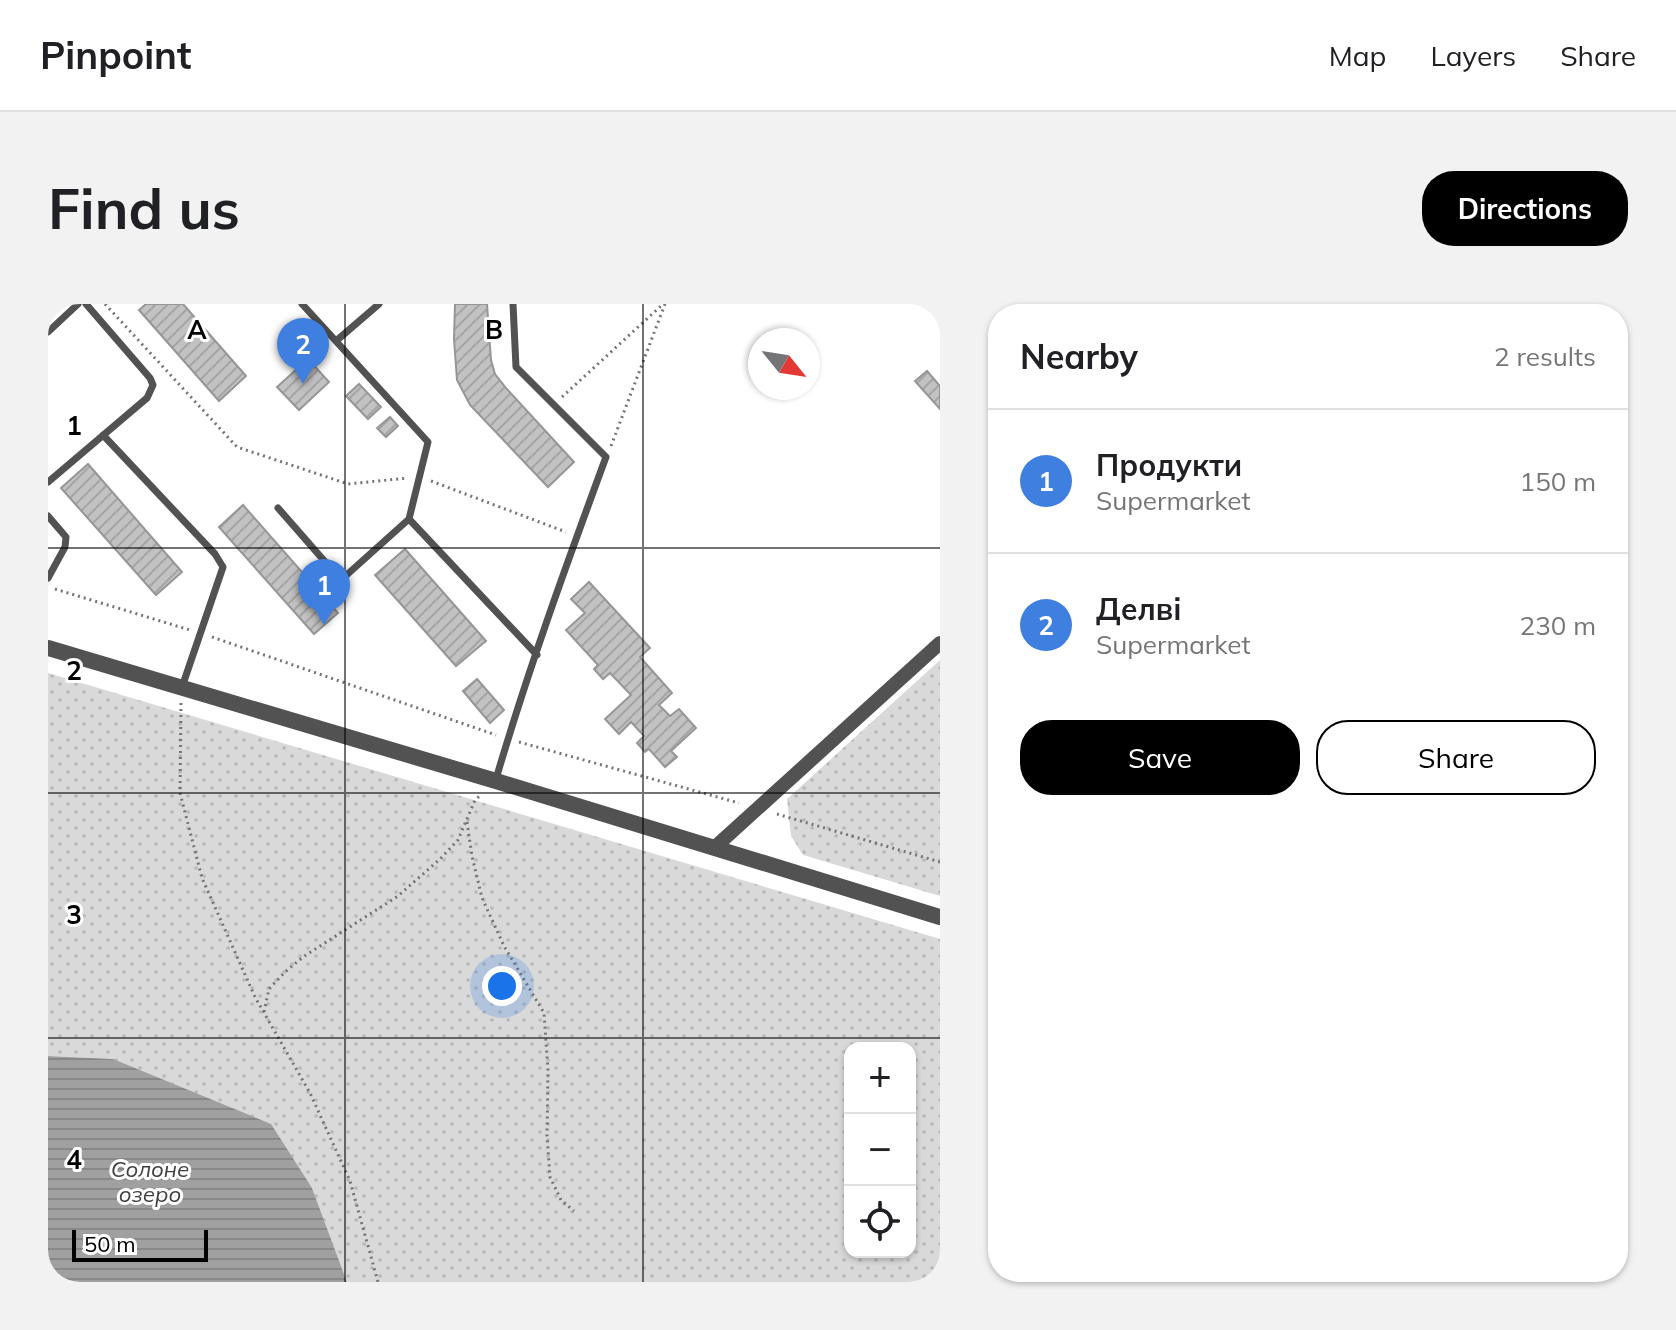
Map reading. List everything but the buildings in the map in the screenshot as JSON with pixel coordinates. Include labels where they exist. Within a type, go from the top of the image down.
[{"type":"street","points":[[714,848],[940,643]]},
{"type":"street","points":[[48,648],[940,917]]},
{"type":"lane","points":[[48,332],[78,304]]},
{"type":"lane","points":[[48,482],[147,398],[153,385],[86,304]]},
{"type":"lane","points":[[278,508],[341,580],[409,519],[428,442],[302,304]]},
{"type":"lane","points":[[336,341],[379,304]]},
{"type":"lane","points":[[496,781],[606,457],[516,367],[513,304]]},
{"type":"lane","points":[[103,435],[215,554],[223,567],[182,688]]},
{"type":"lane","points":[[48,516],[66,537],[65,547],[48,578]]},
{"type":"lane","points":[[409,519],[537,655]]},
{"type":"path","points":[[105,304],[237,447],[348,484],[419,477],[577,536]]},
{"type":"path","points":[[553,405],[664,304]]},
{"type":"path","points":[[606,457],[664,304]]},
{"type":"path","points":[[48,586],[201,633],[508,739],[940,862]]},
{"type":"path","points":[[182,688],[180,793],[202,878],[255,997],[310,1093],[350,1181],[378,1282]]},
{"type":"path","points":[[264,1012],[269,989],[285,972],[303,957],[398,896],[440,859],[458,840],[475,800],[496,781]]},
{"type":"path","points":[[467,822],[482,898],[504,946],[544,1013],[550,1177],[561,1200],[574,1211]]},
{"type":"shaded area","points":[[940,660],[940,896],[803,855],[791,836],[787,799]]},
{"type":"shaded area","points":[[48,673],[940,939],[940,1282],[347,1282],[312,1188],[113,1059],[48,1056]]},
{"type":"water","name":"Солоне озеро","points":[[48,1056],[113,1059],[271,1124],[312,1188],[347,1282],[48,1282]]},
{"type":"place","name":"Делві","points":[[303,384]]},
{"type":"place","name":"Продукти","points":[[324,625]]}]
